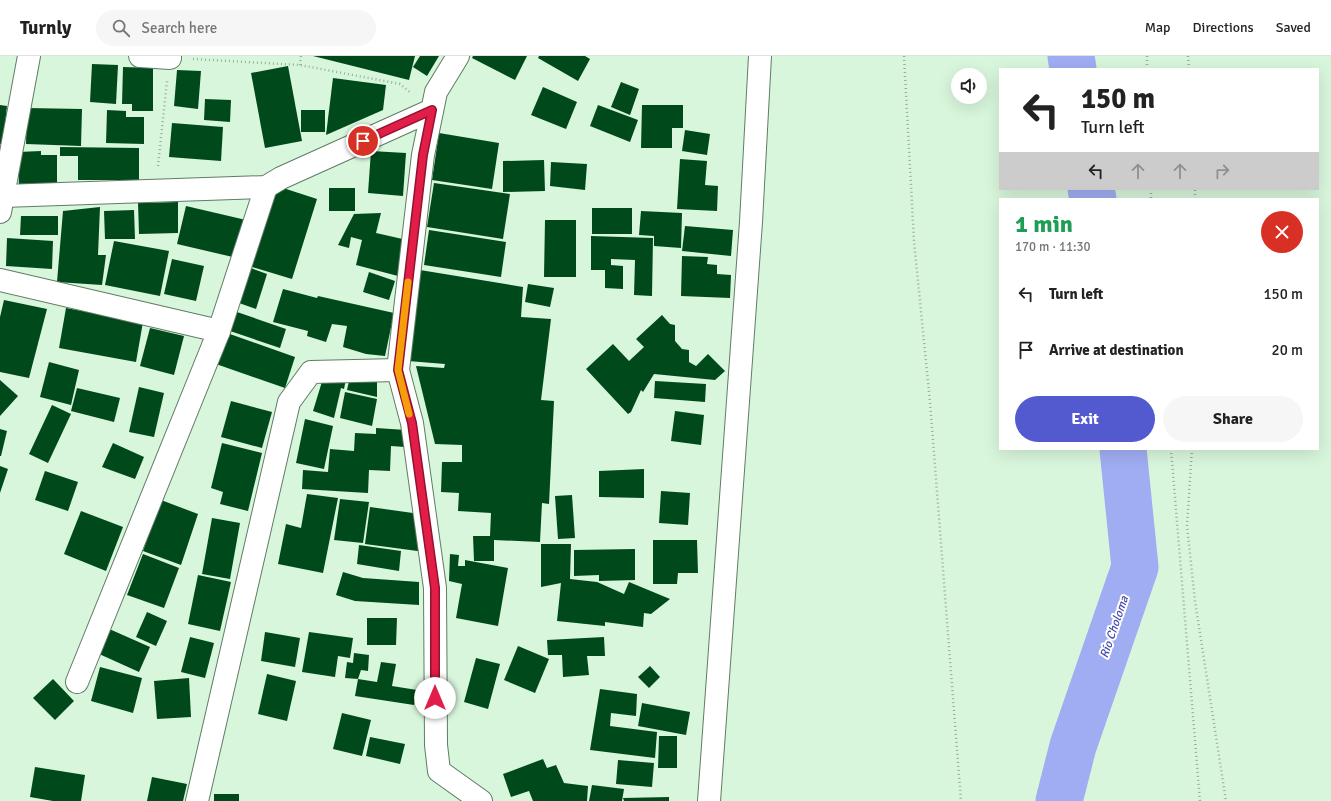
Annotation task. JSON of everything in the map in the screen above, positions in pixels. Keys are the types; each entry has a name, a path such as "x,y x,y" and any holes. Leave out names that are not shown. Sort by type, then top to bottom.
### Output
{"street":[{"path":"29,56 2,204 155,191 266,187 281,178 432,110"},
{"path":"140,56 170,57"},
{"path":"458,56 436,92 423,155 398,370 412,423 435,588 436,745 439,771 482,801"},
{"path":"710,801 751,230 760,56"},
{"path":"77,682 219,331 266,187"},
{"path":"0,280 219,331"},
{"path":"197,801 289,402 310,372 398,370"}],"path":[{"path":"300,65 301,56"},
{"path":"904,56 914,240 930,402 961,801"},
{"path":"1147,56 1148,68"},
{"path":"1188,56 1189,68"},
{"path":"155,191 170,57 300,65 400,84 432,110"},
{"path":"1171,450 1200,801"},
{"path":"1192,450 1187,526 1195,601 1226,801"}],"building":[{"path":"313,56 415,56 409,80"},
{"path":"420,56 439,56 427,76 413,67"},
{"path":"473,56 527,56 515,80 472,58"},
{"path":"539,56 585,56 590,59 578,81 538,58"},
{"path":"92,64 118,65 116,104 90,102"},
{"path":"288,66 302,141 265,148 251,73"},
{"path":"123,67 153,68 153,111 132,111 132,104 122,104"},
{"path":"177,70 201,71 198,109 174,106"},
{"path":"333,78 386,85 383,110 326,135"},
{"path":"621,82 639,89 630,115 611,107"},
{"path":"543,87 577,102 566,129 531,115"},
{"path":"205,99 231,100 230,122 204,120"},
{"path":"0,105 7,106 3,144 0,144"},
{"path":"598,105 638,120 630,142 590,126"},
{"path":"642,105 683,105 683,128 672,128 672,148 641,148"},
{"path":"27,108 82,109 81,146 26,144"},
{"path":"107,110 126,111 126,117 144,117 144,144 106,143"},
{"path":"301,110 325,110 325,132 301,132"},
{"path":"172,123 223,127 221,161 169,157"},
{"path":"685,130 710,134 707,155 682,151"},
{"path":"439,133 499,143 492,189 432,180"},
{"path":"60,147 139,148 139,180 78,180 78,156 60,156"},
{"path":"41,151 41,155 57,155 57,187 19,188 18,152"},
{"path":"371,151 406,153 403,196 368,193"},
{"path":"680,159 707,161 705,185 718,186 717,211 677,209"},
{"path":"544,160 545,191 503,192 503,161"},
{"path":"551,162 587,164 585,190 550,186"},
{"path":"434,183 510,194 503,239 427,227"},
{"path":"277,186 317,199 292,279 252,267"},
{"path":"329,188 355,188 355,211 329,211"},
{"path":"178,202 178,233 139,234 138,203"},
{"path":"186,206 246,220 237,258 177,244"},
{"path":"100,207 98,255 106,255 102,285 57,282 63,211"},
{"path":"592,208 632,208 632,234 592,234"},
{"path":"134,210 135,239 105,239 104,211"},
{"path":"641,211 682,213 681,248 654,246 654,236 639,235"},
{"path":"381,213 376,233 407,240 398,276 356,265 362,240 351,237 349,248 338,245 354,214"},
{"path":"21,216 58,216 58,235 20,235"},
{"path":"545,220 576,220 576,277 544,277"},
{"path":"685,226 733,230 731,256 682,251"},
{"path":"429,230 506,242 501,277 424,265"},
{"path":"591,236 653,238 652,296 634,295 635,260 611,259 611,265 623,266 623,289 605,288 605,270 591,270"},
{"path":"7,238 53,241 52,269 6,266"},
{"path":"114,241 169,251 160,296 105,285"},
{"path":"682,256 708,257 707,264 717,265 717,274 731,275 730,298 681,296"},
{"path":"172,259 204,266 196,301 164,294"},
{"path":"251,268 267,274 256,309 239,303"},
{"path":"420,270 523,287 521,317 551,319 541,400 554,401 549,504 542,503 540,542 494,540 494,561 474,561 473,536 490,536 491,513 458,511 459,493 441,492 442,462 462,462 462,445 435,444 416,366 444,368 445,364 408,361"},
{"path":"369,272 395,281 389,300 363,292"},
{"path":"528,284 554,288 550,307 525,302"},
{"path":"283,289 317,298 318,296 394,313 385,356 366,354 343,347 347,326 332,324 326,342 307,336 308,331 273,322"},
{"path":"4,300 47,309 29,378 0,372 0,317"},
{"path":"66,308 143,322 136,362 59,348"},
{"path":"237,312 286,329 280,348 230,331"},
{"path":"662,315 670,324 675,325 675,341 682,349 689,350 689,362 696,366 708,354 725,371 715,380 654,374 643,392 641,390 631,412 628,414 586,369 613,344 629,361 644,347 636,339"},
{"path":"150,328 184,336 174,375 140,366"},
{"path":"227,333 295,357 285,388 216,364"},
{"path":"49,362 79,370 71,405 40,397"},
{"path":"324,375 346,379 344,389 341,388 334,418 313,411"},
{"path":"350,377 377,380 377,397 347,390"},
{"path":"0,380 18,396 0,416"},
{"path":"655,381 706,384 705,402 654,398"},
{"path":"139,387 164,393 154,437 129,432"},
{"path":"77,388 120,398 114,422 71,411"},
{"path":"345,392 377,399 372,426 340,418"},
{"path":"231,401 272,412 262,448 221,437"},
{"path":"52,405 71,414 48,463 29,454"},
{"path":"675,411 704,415 701,445 671,441"},
{"path":"305,419 333,426 324,469 296,463"},
{"path":"376,428 406,430 405,447 391,446 390,471 369,470 368,493 302,489 303,470 328,472 330,449 354,451 355,433 376,434"},
{"path":"0,429 7,431 1,456 0,456"},
{"path":"113,443 144,457 135,479 102,467"},
{"path":"222,443 262,453 248,511 220,504 223,492 211,488"},
{"path":"0,466 8,469 0,493"},
{"path":"644,469 644,498 599,497 599,471"},
{"path":"45,471 78,482 68,511 35,500"},
{"path":"661,491 690,493 688,525 659,523"},
{"path":"307,494 338,498 323,573 278,564 286,524 301,528"},
{"path":"572,495 575,538 558,539 555,496"},
{"path":"340,499 369,502 363,543 334,540"},
{"path":"161,500 198,514 181,565 143,551"},
{"path":"370,507 420,514 425,552 365,544"},
{"path":"81,511 123,527 106,571 64,554"},
{"path":"212,518 240,523 230,579 202,574"},
{"path":"653,540 697,540 698,573 678,573 677,584 653,584"},
{"path":"541,544 571,544 570,579 597,582 624,594 629,582 670,599 651,614 644,613 643,627 605,622 605,626 557,621 561,583 541,587"},
{"path":"359,545 401,551 399,571 357,564"},
{"path":"635,549 635,580 599,581 599,575 574,576 574,550"},
{"path":"143,554 179,568 164,608 127,595"},
{"path":"450,554 459,555 458,566 465,566 465,560 508,568 498,626 456,618 462,584 449,581"},
{"path":"343,572 363,578 419,582 419,605 355,601 336,595"},
{"path":"198,575 231,582 220,631 188,624"},
{"path":"147,612 167,621 156,646 136,637"},
{"path":"367,618 397,618 396,645 367,645"},
{"path":"107,628 150,647 139,672 97,653"},
{"path":"265,632 300,638 295,667 261,661"},
{"path":"309,632 353,638 350,658 338,656 335,677 302,672"},
{"path":"190,637 214,643 205,678 181,672"},
{"path":"604,637 605,656 587,656 589,675 563,677 562,655 548,655 547,640"},
{"path":"518,646 549,659 535,693 504,680"},
{"path":"354,653 369,655 368,671 361,670 358,679 345,678 347,662 353,663"},
{"path":"476,658 500,664 488,709 464,702"},
{"path":"381,662 396,664 392,686 417,690 414,705 355,696 358,679 377,682"},
{"path":"650,666 660,677 649,688 638,677"},
{"path":"100,667 142,678 133,713 91,701"},
{"path":"267,674 296,681 287,721 258,714"},
{"path":"189,678 191,717 157,719 154,681"},
{"path":"53,679 74,701 55,720 33,698"},
{"path":"600,689 637,694 636,716 611,713 610,726 657,732 655,758 590,750"},
{"path":"642,703 690,712 686,735 638,726"},
{"path":"342,713 371,720 362,756 333,749"},
{"path":"659,736 677,736 677,768 658,768"},
{"path":"370,737 405,744 400,764 366,756"},
{"path":"543,759 547,768 556,765 564,783 588,786 587,801 533,801 529,791 511,797 503,774"},
{"path":"618,760 654,763 652,787 616,784"},
{"path":"35,767 85,775 81,801 53,801 30,797"},
{"path":"152,777 187,784 183,801 147,801"},
{"path":"592,785 624,789 622,801 589,801"},
{"path":"214,794 239,794 239,801 214,801"},
{"path":"669,797 669,801 624,801 623,798"}],"waterway":[{"name":"Río Choloma","path":"1071,56 1073,68"},
{"name":"Río Choloma","path":"1091,190 1093,198"},
{"name":"Río Choloma","path":"1059,801 1073,746 1135,567 1123,450"}],"slow traffic":[{"path":"408,282 398,370 409,414"}],"route":[{"path":"363,141 432,110 423,155 398,370 412,423 435,588 435,698"}]}
